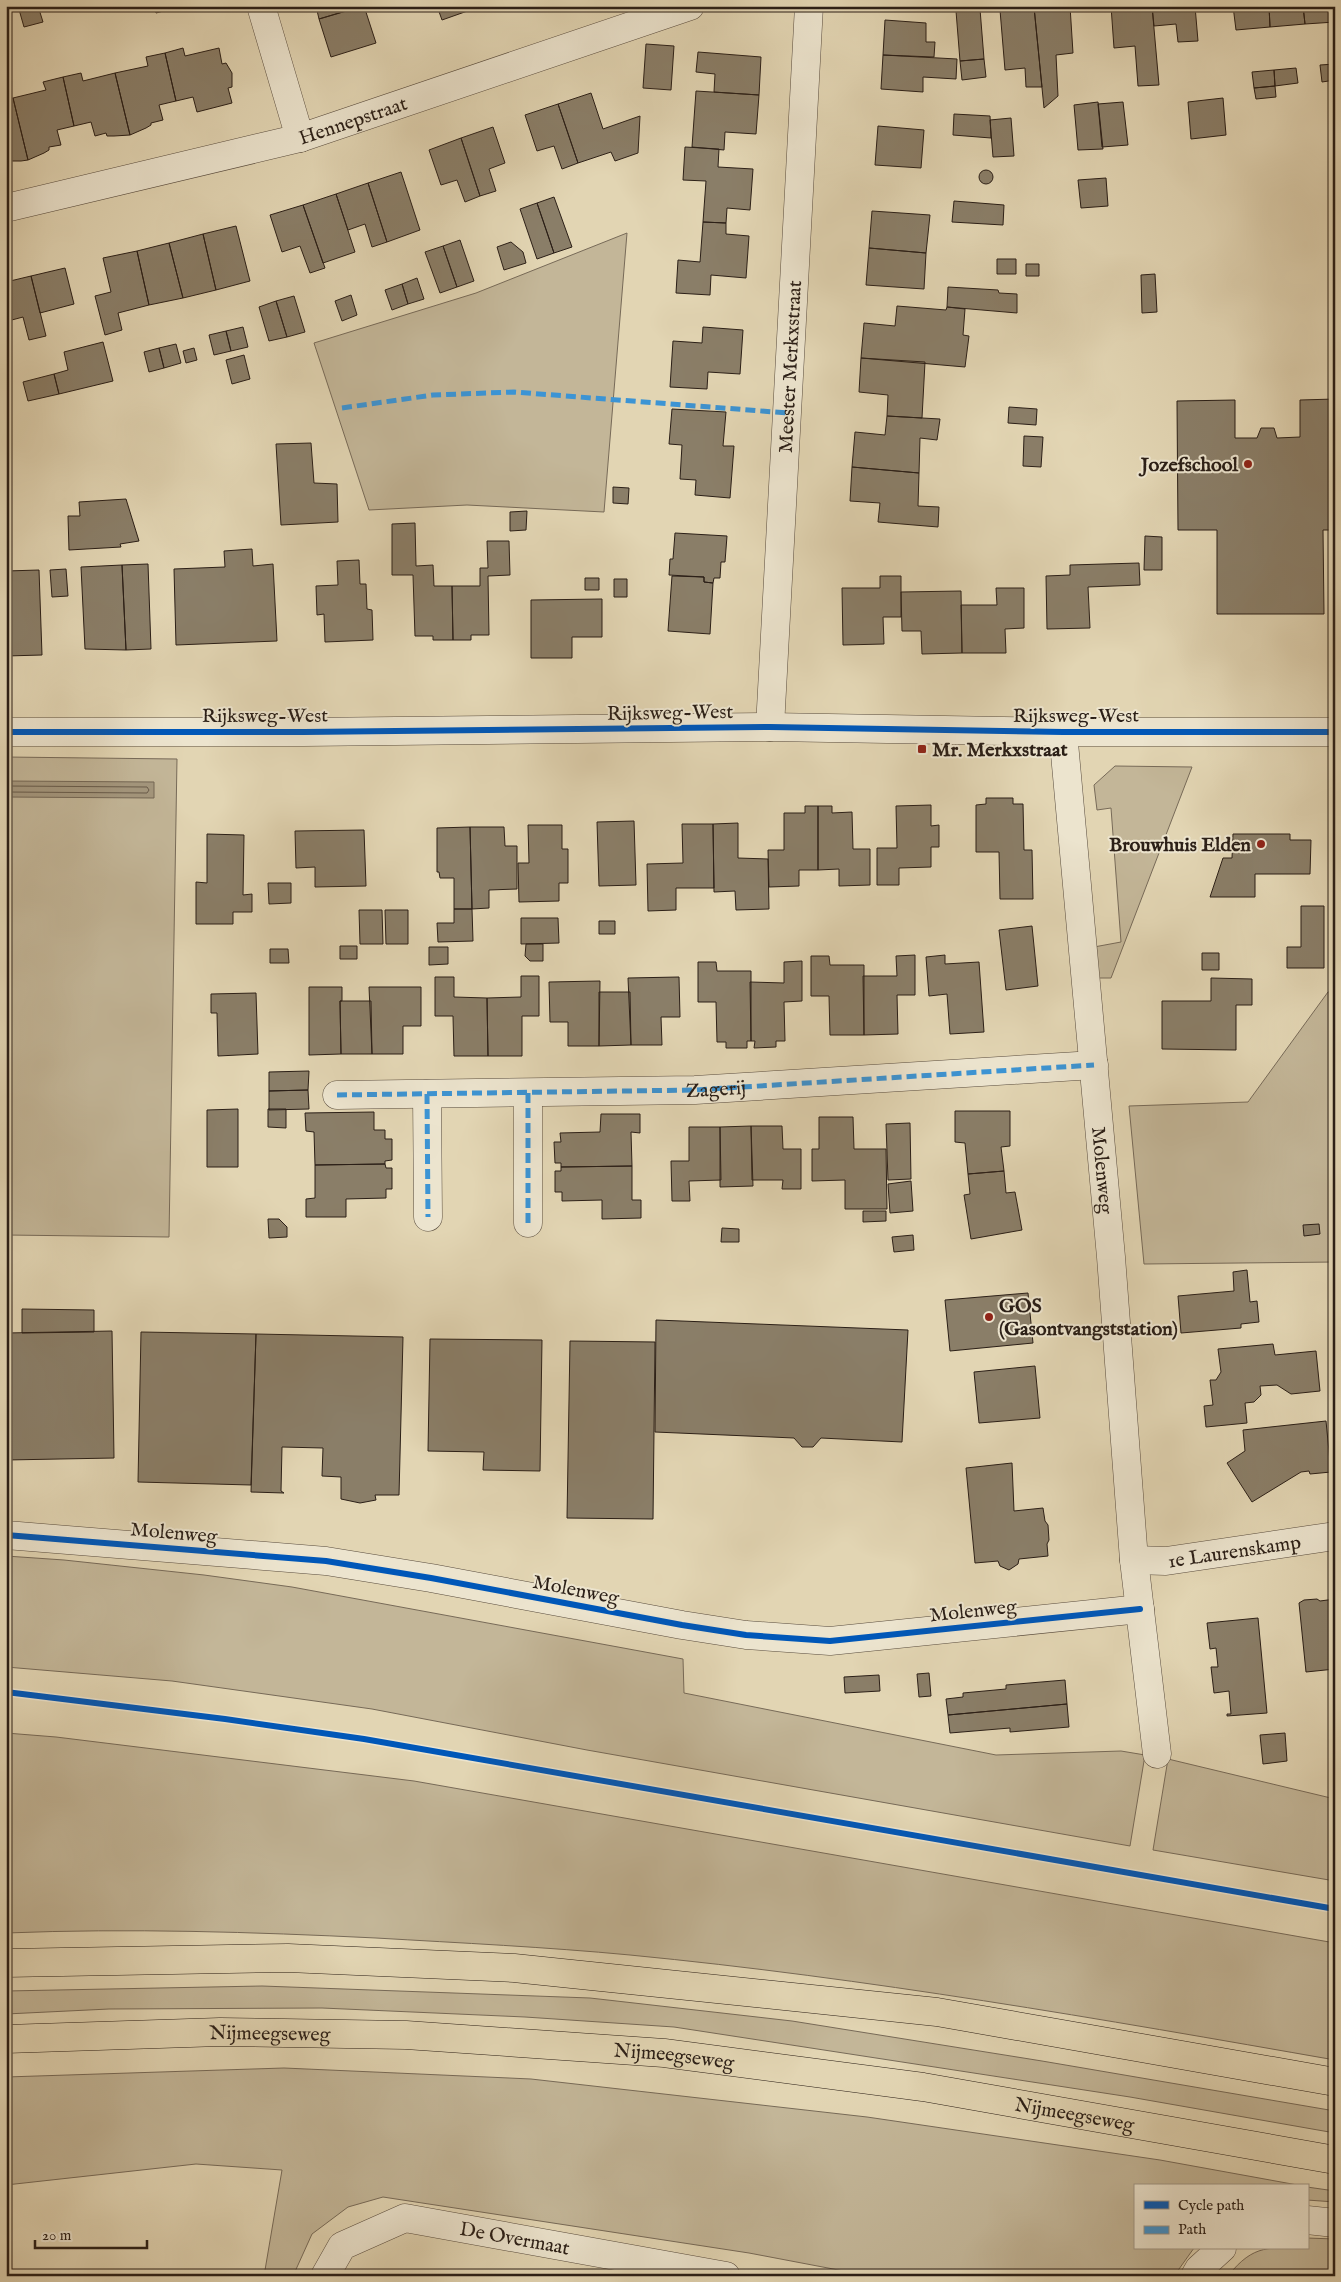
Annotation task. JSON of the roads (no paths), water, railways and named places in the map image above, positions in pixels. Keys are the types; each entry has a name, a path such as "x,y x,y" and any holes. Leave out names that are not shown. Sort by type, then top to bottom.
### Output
{"highway":[{"path":"6,1963 288,1958 514,1968 937,2012 1335,2082"},
{"name":"Nijmeegseweg","path":"6,2039 220,2032 406,2035 664,2054 923,2087 1335,2160"}],"street":[{"path":"261,6 300,138"},
{"name":"Hennepstraat","path":"6,208 300,138 690,6"},
{"name":"Meester Merkxstraat","path":"770,727 809,6"},
{"name":"Rijksweg-West","path":"6,732 304,732 770,727 1063,732 1335,732"},
{"name":"Molenweg","path":"1063,732 1111,1257 1134,1560 1157,1754"},
{"name":"Zagerij","path":"337,1096 695,1090 1094,1065"},
{"path":"528,1093 528,1222"},
{"path":"427,1094 428,1218"},
{"name":"Molenweg","path":"6,1535 326,1561 746,1635 830,1641 1140,1609"},
{"name":"1e Laurenskamp","path":"1134,1560 1166,1560 1335,1536"},
{"name":"De Overmaat","path":"325,2276 342,2246 405,2218 726,2276"},
{"path":"1308,2220 1335,2223"},
{"path":"1195,2276 1198,2269 1220,2250"}],"water":[{"path":"6,781 154,782 154,798 6,797"}],"place":[{"name":"Jozefschool","path":"1248,464"},
{"name":"Mr. Merkxstraat","path":"922,749"},
{"name":"Brouwhuis Elden","path":"1261,844"},
{"name":"GOS (Gasontvangststation)","path":"989,1317"}]}
